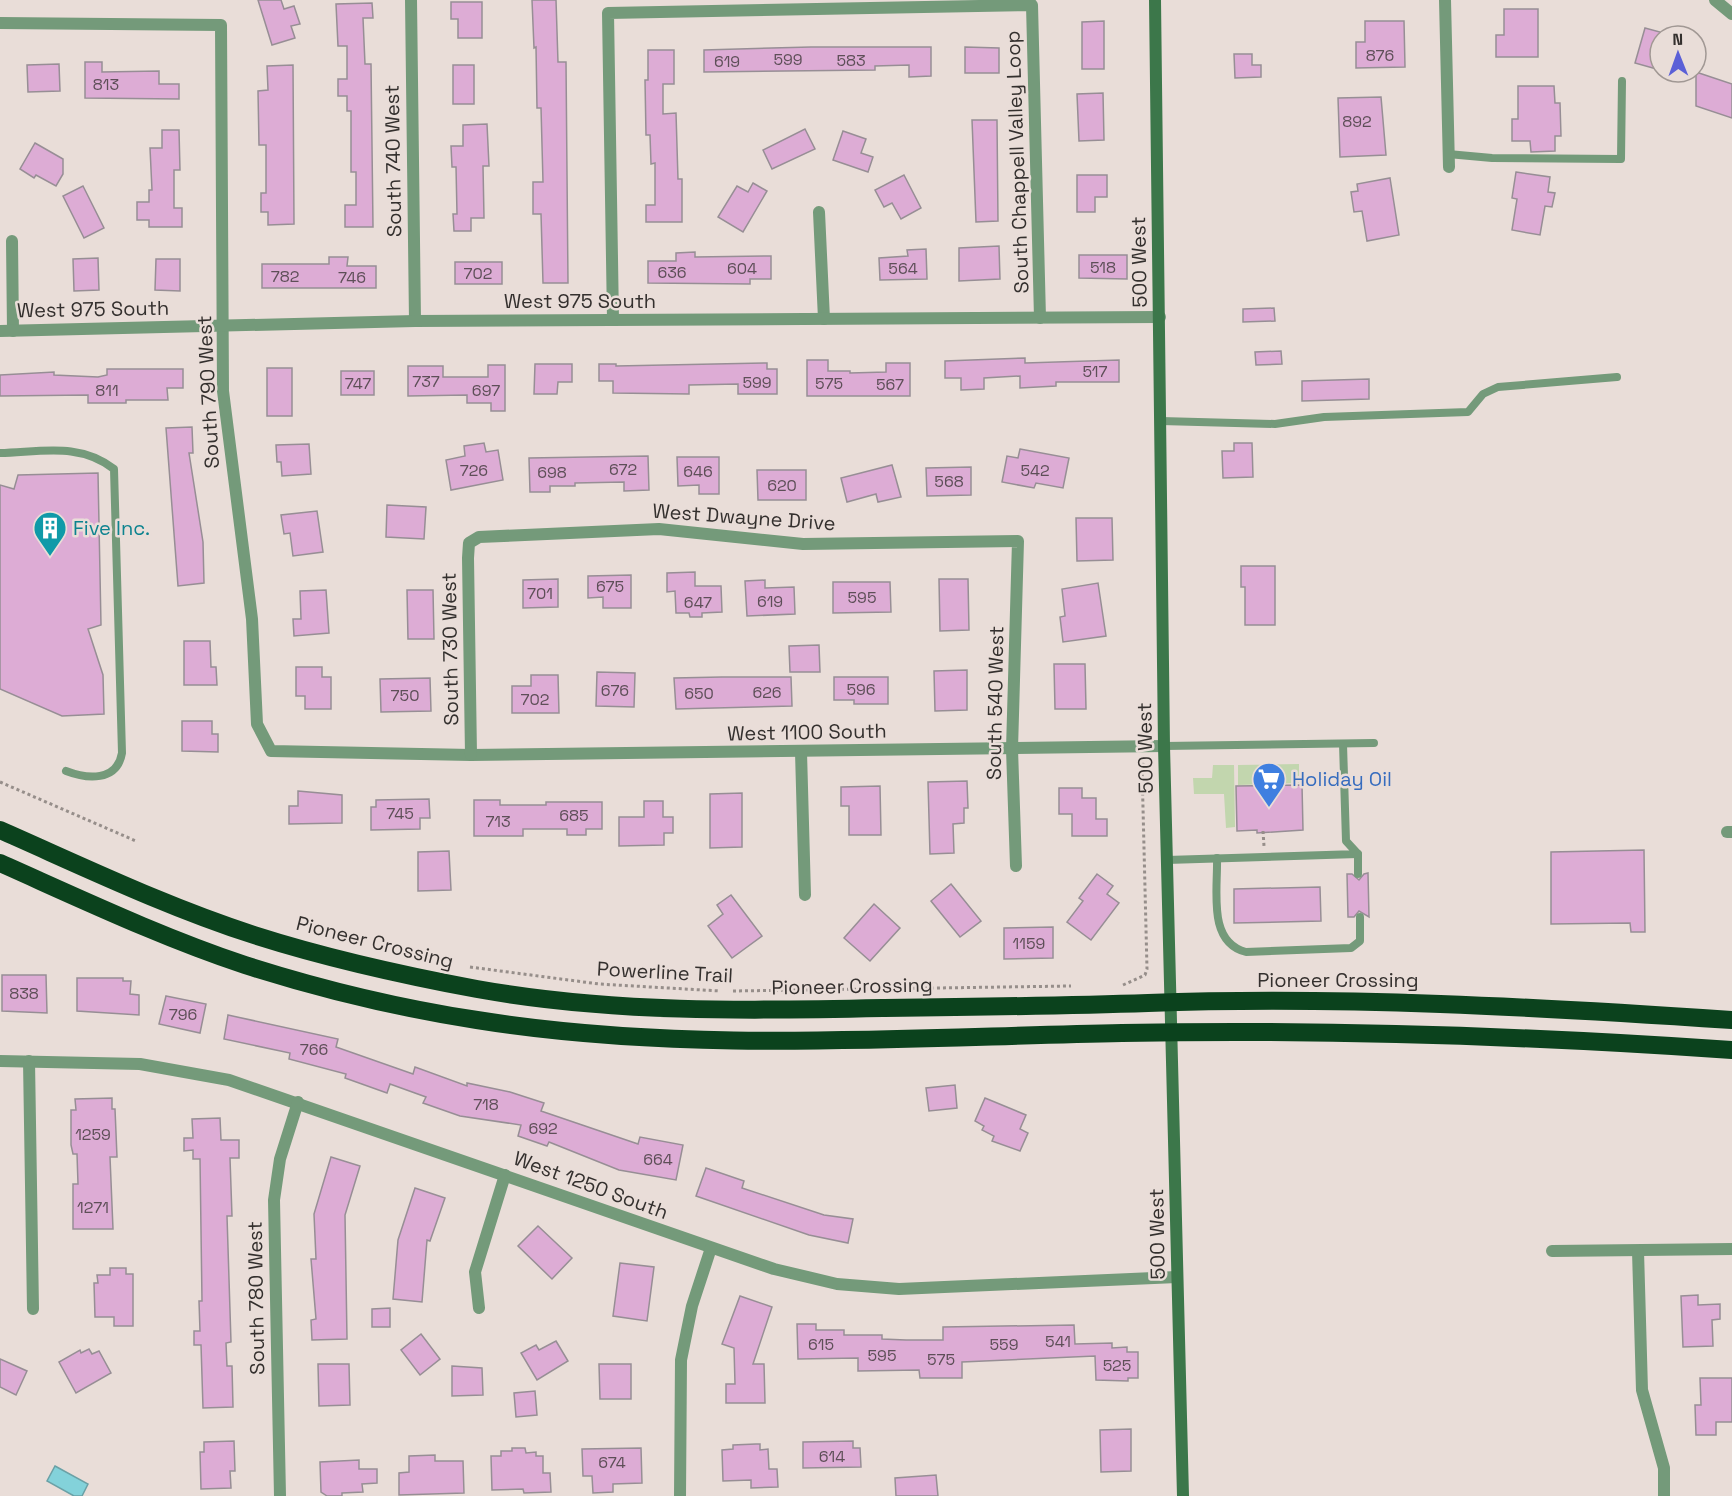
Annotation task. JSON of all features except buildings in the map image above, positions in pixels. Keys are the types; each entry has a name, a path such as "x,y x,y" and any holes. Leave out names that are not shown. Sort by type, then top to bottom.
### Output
{"highway":[{"name":"Pioneer Crossing","path":"0,830 152,897 253,934 371,968 480,989 579,1002 741,1011 1171,1003 1402,1002 1512,1006 1732,1020"},
{"path":"0,863 138,924 245,964 367,999 478,1020 577,1032 736,1040 1173,1032 1407,1033 1732,1050"}],"street":[{"name":"South 740 West","path":"411,0 415,321"},
{"name":"500 West","path":"1155,0 1164,746 1183,1496"},
{"path":"1445,0 1449,167"},
{"path":"1715,0 1732,14"},
{"name":"South Chappell Valley Loop","path":"613,320 608,12 1032,5 1041,318"},
{"name":"South 790 West","path":"0,23 221,25 223,391 252,619 257,724 271,752"},
{"path":"819,212 824,319"},
{"path":"12,241 13,330"},
{"name":"West 975 South","path":"0,331 415,321 1160,317"},
{"name":"West Dwayne Drive","path":"469,543 491,534 658,529 803,544 1018,541"},
{"name":"South 540 West","path":"1016,866 1012,750 1018,541"},
{"name":"South 730 West","path":"469,543 471,754"},
{"name":"West 1100 South","path":"271,752 471,754 801,752 1164,746"},
{"path":"801,752 805,895"},
{"name":"West 1250 South","path":"0,1061 140,1064 229,1080 298,1102 711,1248 774,1269 837,1284 899,1289 1177,1278"},
{"path":"29,1061 33,1309"},
{"name":"South 780 West","path":"280,1496 274,1200 280,1159 298,1102"},
{"path":"479,1308 475,1272 505,1175"},
{"path":"680,1496 681,1360 687,1324 711,1248"},
{"path":"1552,1251 1732,1249"},
{"path":"1638,1251 1642,1390 1664,1468 1664,1496"}],"lane":[{"path":"1448,154 1492,158 1621,159 1622,81"},
{"path":"1161,421 1275,424 1324,417 1411,416 1468,412 1483,394 1498,387 1617,377"},
{"path":"0,453 83,451 101,459 114,469 122,753 120,763 110,772 95,778 66,771"},
{"name":"West 1100 South","path":"1164,746 1374,743"},
{"path":"1343,744 1346,841 1358,854 1358,874"},
{"path":"1167,860 1358,854"},
{"path":"1217,858 1220,932 1235,949 1246,952 1351,948 1360,941 1360,917"}],"path":[{"path":"1111,986 1133,983 1145,975 1148,957 1142,767"},
{"path":"0,782 136,841"},
{"name":"Powerline Trail","path":"470,967 588,983 684,990 1079,986"}],"green space":[{"path":"1299,764 1299,783 1238,785 1238,765"},
{"path":"1213,765 1234,765 1235,827 1226,828 1224,794 1194,794 1193,778 1212,778"}],"water":[{"path":"55,1466 88,1484 82,1496 74,1496 47,1481"}],"place":[{"name":"Five Inc.","path":"50,557"},
{"name":"Holiday Oil","path":"1269,808"}]}
